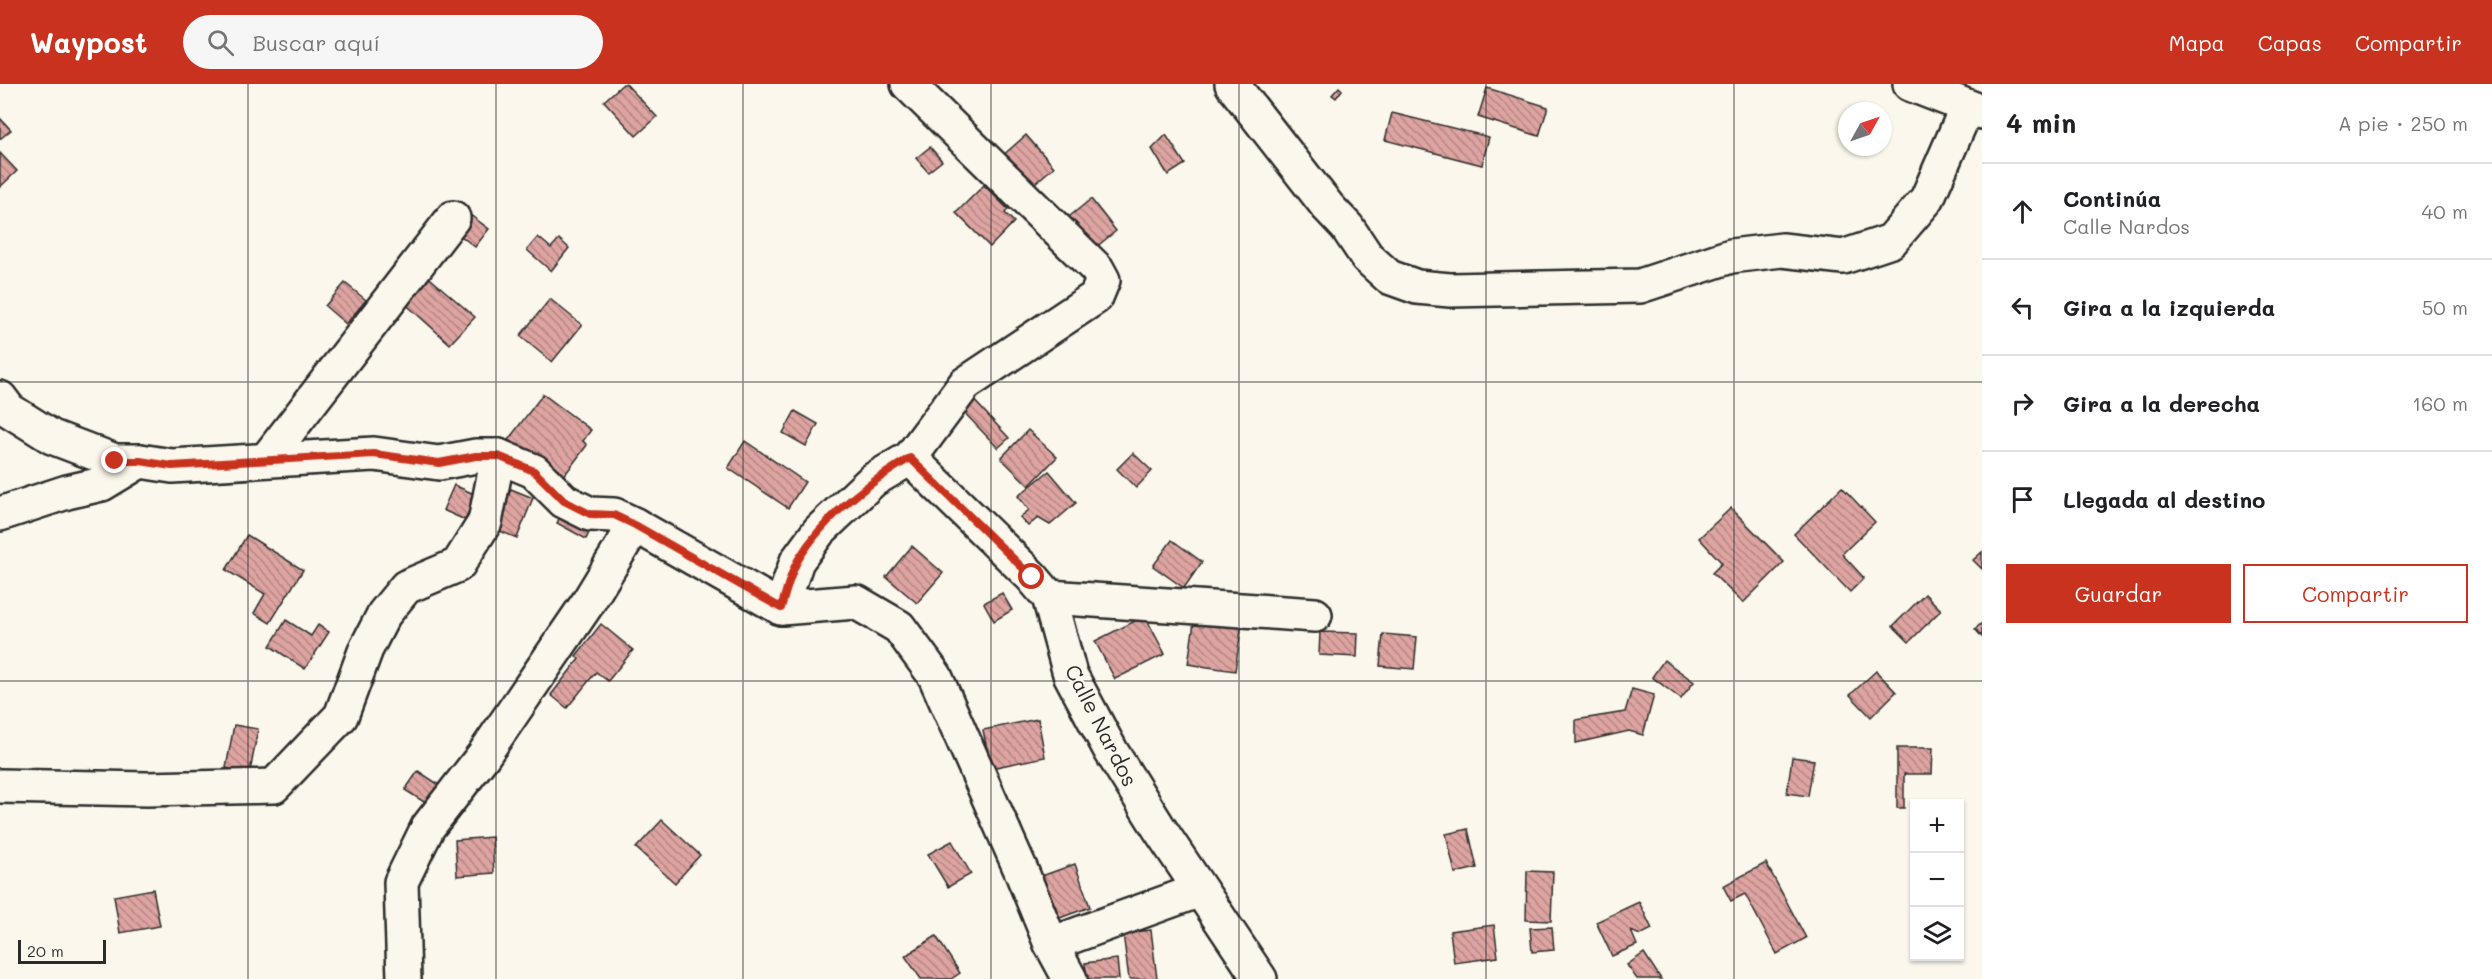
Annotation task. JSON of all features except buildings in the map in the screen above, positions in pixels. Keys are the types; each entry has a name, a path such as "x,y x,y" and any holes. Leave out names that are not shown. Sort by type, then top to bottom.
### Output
{"street":[{"path":"781,608 797,561 819,531 873,480 910,458 965,384 1096,297 1103,280 1097,269 908,84"},
{"path":"1232,84 1328,207 1347,227 1367,257 1389,277 1417,287 1450,290 1641,286 1731,256 1782,250 1843,257 1891,241 1927,199 1974,110 1910,84"},
{"path":"266,460 453,219"},
{"path":"0,398 9,410 52,437 115,461 140,461 172,466 374,454 439,463 476,456 498,456 534,471 564,501 590,514 614,515 635,525 781,608 855,602 899,627 935,676 1051,944 1070,979"},
{"path":"0,786 147,789 274,786 341,716 366,649 384,614 406,588 458,565 484,522 498,456"},
{"name":"Calle Nardos","path":"910,458 1032,577 1049,597 1070,674 1111,751 1260,979"},
{"path":"0,514 68,492 102,484 140,461"},
{"path":"404,979 401,882 423,836 483,756 587,604 635,525"},
{"path":"1049,597 1315,615"},
{"path":"1051,944 1200,890"}],"route":[{"path":"115,461 140,461 172,466 374,454 439,463 476,456 498,456 534,471 564,501 590,514 614,515 635,525 781,608 797,561 819,531 873,480 910,458 1032,577"}]}
